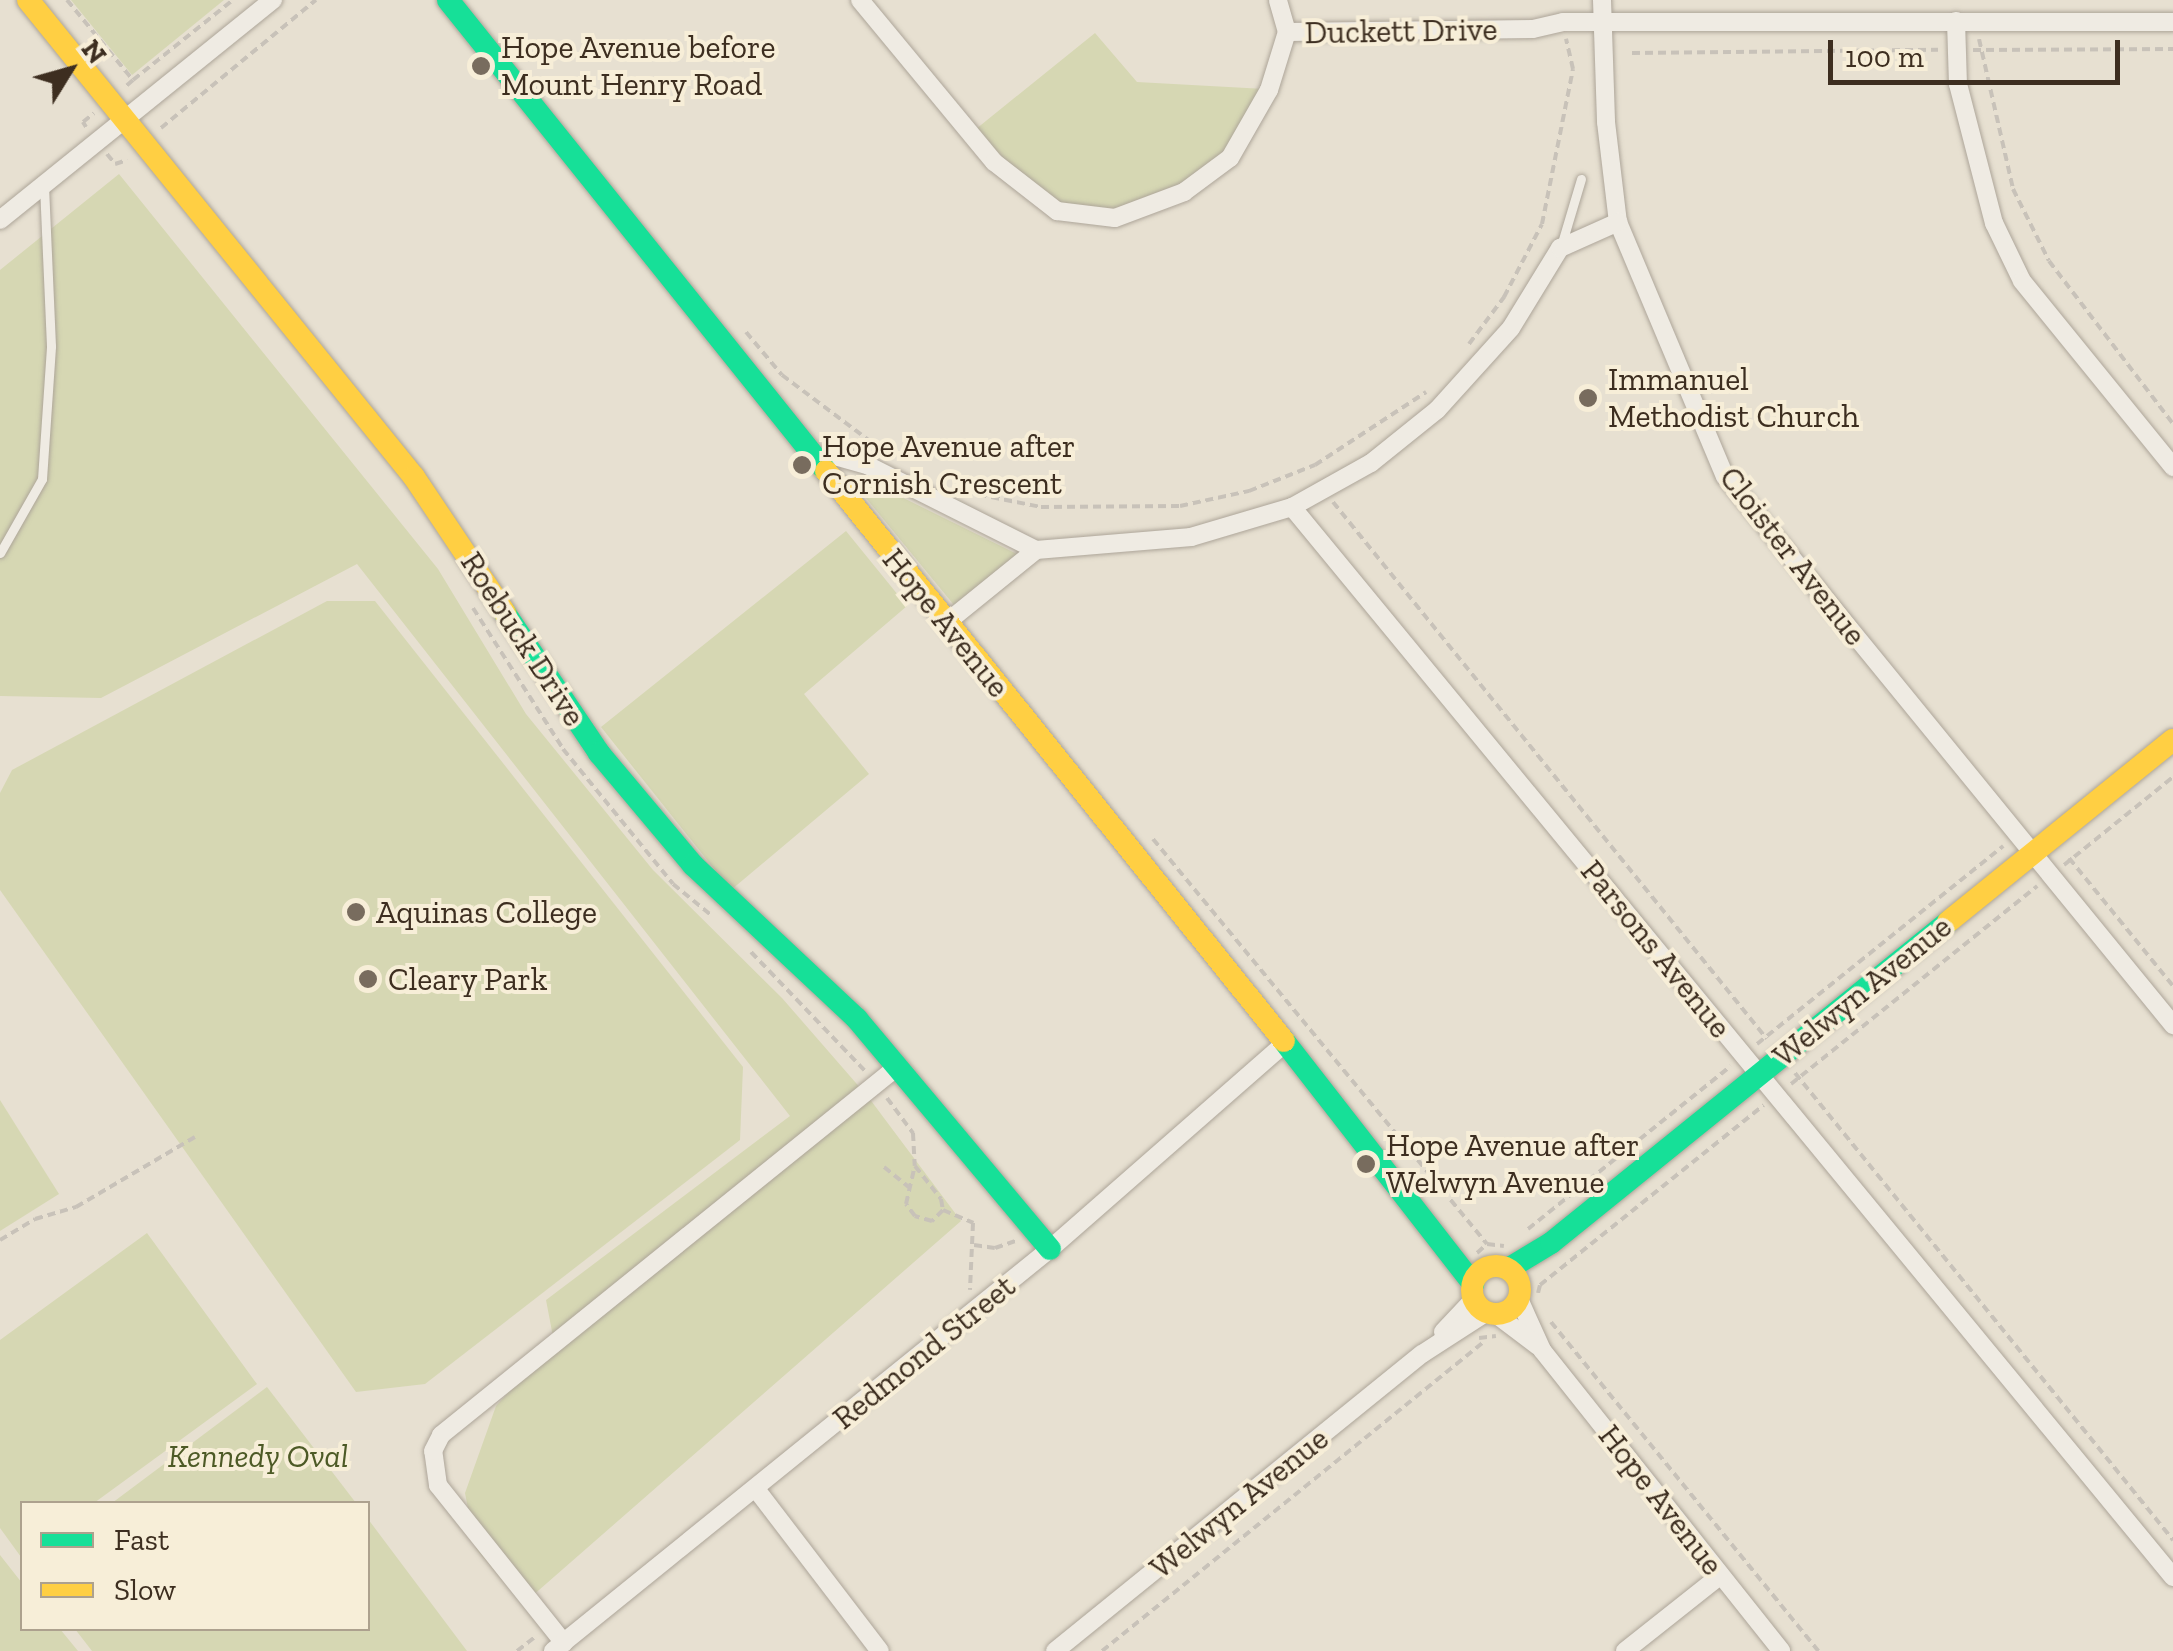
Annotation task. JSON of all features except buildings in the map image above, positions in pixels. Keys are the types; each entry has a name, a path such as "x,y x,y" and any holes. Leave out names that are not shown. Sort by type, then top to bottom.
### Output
{"street":[{"name":"Roebuck Drive","path":"28,0 414,477 610,767 693,865 813,972 1050,1249"},
{"path":"0,220 123,117 273,0"},
{"name":"Hope Avenue","path":"448,0 1448,1244 1502,1290 1542,1350 1781,1651"},
{"path":"860,0 994,162 1057,211 1115,218 1184,192 1230,158 1269,90 1287,32 1278,0"},
{"name":"Cloister Avenue","path":"1602,0 1606,122 1618,222 1725,476 2173,1026"},
{"path":"1956,21 1958,84 1994,223 2022,280 2173,467"},
{"name":"Duckett Drive","path":"1287,32 1534,28 1563,22 2173,22"},
{"path":"814,459 835,456 868,466 1036,550 1191,537 1292,507 1371,464 1437,410 1511,328 1560,248 1618,222"},
{"name":"Parsons Avenue","path":"1292,507 2173,1577"},
{"path":"946,623 1036,550"},
{"name":"Welwyn Avenue","path":"1055,1651 2173,740"},
{"name":"Redmond Street","path":"559,1647 1050,1249 1285,1043"},
{"path":"559,1647 438,1485 432,1451 441,1435 897,1067"},
{"path":"756,1489 880,1651"},
{"path":"1625,1651 1720,1575"}],"lane":[{"path":"1560,248 1582,179"},
{"path":"0,553 42,479 50,346 44,184"}],"path":[{"path":"132,80 234,0"},
{"path":"123,160 316,0"},
{"path":"1465,350 1504,297 1542,224 1574,69 1563,22"},
{"path":"1976,22 2013,189 2049,261 2173,424"},
{"path":"1632,54 2173,49"},
{"path":"733,318 782,375 888,454"},
{"path":"962,491 1042,508 1180,506 1249,491 1306,469 1370,435 1435,383"},
{"path":"1306,469 2173,1540"},
{"path":"1502,1290 1540,1285 2173,777"},
{"path":"1148,832 1502,1290 1818,1651"},
{"path":"2052,837 2173,986"},
{"path":"0,1240 36,1219 76,1207 196,1136"},
{"path":"884,1167 908,1187"},
{"path":"1102,1651 1483,1342"},
{"path":"532,1625 533,1638"}],"green space":[{"path":"71,0 224,0 132,75"},
{"path":"1095,33 1137,82 1265,89 1226,154 1181,188 1113,212 1059,206 997,157 976,129"},
{"path":"119,174 438,569 526,714 653,870 782,998 869,1098 961,1221 523,1604 476,1549 465,1493 496,1406 554,1342 546,1300 790,1116 357,564 101,698 0,696 0,270"},
{"path":"865,479 1017,554 954,605 856,486"},
{"path":"846,531 907,606 804,694 869,774 731,890 601,727"},
{"name":"Cleary Park","path":"327,601 375,601 743,1067 740,1140 425,1384 356,1392 0,890 0,793 12,770"},
{"path":"0,1100 59,1194 0,1231"},
{"path":"147,1233 257,1384 97,1501 20,1501 20,1556 0,1528 0,1340"},
{"name":"Kennedy Oval","path":"267,1387 354,1501 115,1501"},
{"name":"Kennedy Oval","path":"370,1522 467,1651 92,1651 77,1631 370,1631"},
{"path":"0,1555 20,1580 20,1631 62,1631 78,1651 0,1651"}],"traffic: fast":[{"path":"448,0 826,471"},
{"path":"505,613 599,753 693,865 857,1019 1050,1249"},
{"path":"1508,1269 1551,1243 1948,922"},
{"path":"1284,1041 1473,1284"}],"traffic: slow":[{"path":"28,0 414,477 505,613"},
{"path":"826,471 1284,1041"},
{"path":"1948,922 2173,740"},
{"path":"1496,1266 1513,1273 1520,1290 1513,1307 1496,1314 1479,1307 1472,1290 1479,1273 1496,1266"}],"place":[{"name":"Hope Avenue before Mount Henry Road","path":"481,66"},
{"name":"Immanuel Methodist Church","path":"1588,398"},
{"name":"Hope Avenue after Cornish Crescent","path":"802,465"},
{"name":"Aquinas College","path":"356,912"},
{"name":"Cleary Park","path":"368,979"},
{"name":"Hope Avenue after Welwyn Avenue","path":"1366,1164"}]}
